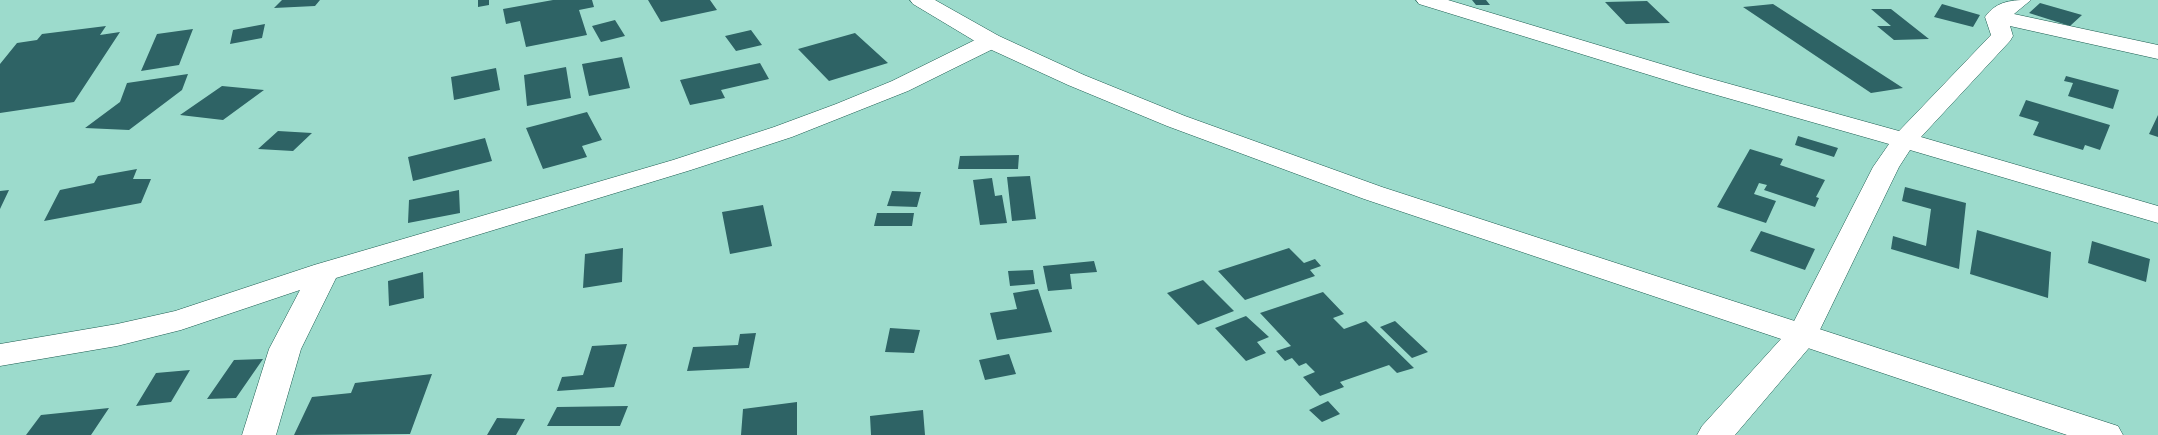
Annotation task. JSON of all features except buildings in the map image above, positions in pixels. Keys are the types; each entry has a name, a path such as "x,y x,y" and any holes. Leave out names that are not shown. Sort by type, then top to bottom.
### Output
{"street":[{"path":"920,0 990,41 1076,80 1167,117 1373,193 2106,435"},
{"path":"1426,0 1684,79 2158,215"},
{"path":"1996,17 2021,0"},
{"path":"1714,435 1802,335 1886,167 1904,141 2002,36 1996,17"},
{"path":"1996,17 2158,52"},
{"path":"0,355 118,335 181,320 324,272 564,202 784,132 845,109 900,86 990,41"},
{"path":"259,435 285,350 324,272"}]}
